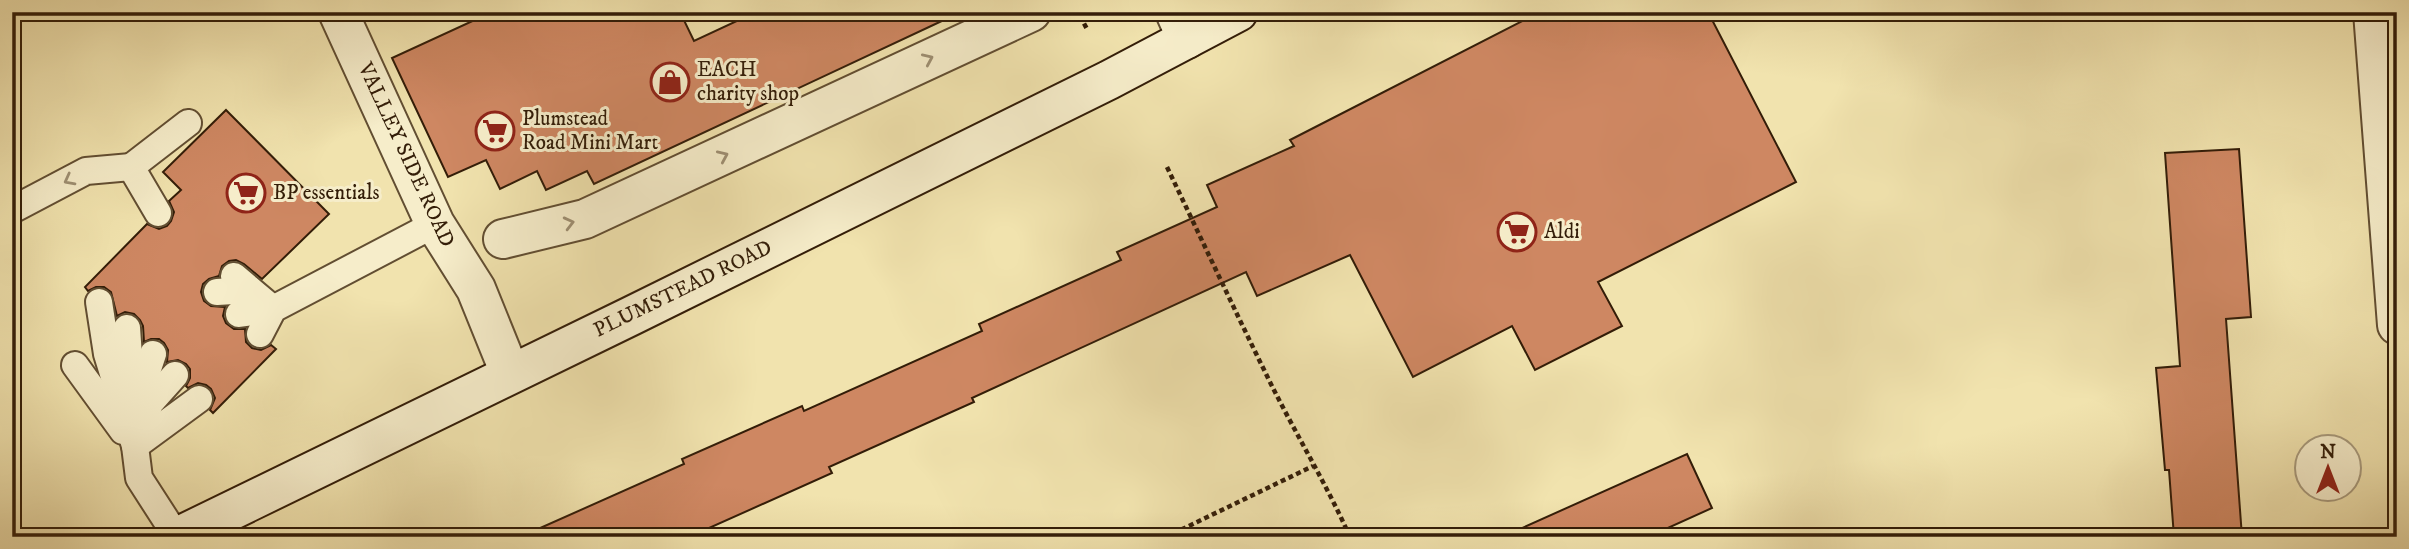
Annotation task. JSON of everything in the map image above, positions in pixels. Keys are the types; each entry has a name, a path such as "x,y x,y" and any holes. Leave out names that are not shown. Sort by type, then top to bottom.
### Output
{"street":[{"name":"VALLEY SIDE ROAD","path":"338,12 435,224 476,289 510,373"},
{"path":"503,239 585,219 1031,12"},
{"name":"PLUMSTEAD ROAD","path":"177,537 643,310 1181,26 1238,12"},
{"path":"2373,12 2397,325"}],"lane":[{"path":"12,210 86,172 131,167 188,123"},
{"path":"131,167 158,213"},
{"path":"260,334 273,309 435,224"},
{"path":"235,293 273,309"},
{"path":"99,302 107,354 135,446"},
{"path":"127,328 139,478 177,537"},
{"path":"135,446 137,400 153,354"},
{"path":"75,365 135,446"},
{"path":"135,446 150,403 175,375"},
{"path":"135,446 200,399"}],"path":[{"path":"1080,16 1087,29"},
{"path":"1167,167 1313,466 1327,485 1350,537"},
{"path":"1166,537 1313,466"}],"building":[{"path":"492,12 680,12 694,41 756,12 961,12 594,184 587,171 546,190 537,171 500,189 486,160 448,177 392,58"},
{"name":"Aldi","path":"1540,12 1708,12 1796,182 1598,282 1622,326 1535,370 1512,326 1413,377 1350,255 1257,296 1246,272 972,398 974,402 829,467 832,473 689,537 520,537 684,464 682,459 802,406 804,411 982,331 979,324 1121,260 1117,252 1217,207 1207,185 1294,146 1290,140"},
{"path":"226,110 329,214 262,279 236,260 222,266 219,276 203,284 201,292 204,301 211,306 225,307 223,316 226,323 234,329 245,329 246,342 252,348 261,350 271,345 276,349 213,413 210,410 215,398 211,389 198,383 188,388 186,386 190,369 186,364 178,360 167,362 168,350 159,339 144,342 140,320 134,314 125,312 117,316 111,292 104,287 88,291 85,287 147,224 159,229 171,221 174,212 169,201 181,190 163,172"},
{"path":"2239,149 2251,317 2226,319 2242,537 2174,537 2169,470 2165,470 2156,368 2180,366 2165,153"},
{"path":"1687,454 1712,508 1648,537 1502,537"}],"place":[{"name":"EACH charity shop","path":"670,82"},
{"name":"Plumstead Road Mini Mart","path":"495,131"},
{"name":"BP essentials","path":"246,193"},
{"name":"Aldi","path":"1517,232"}]}
